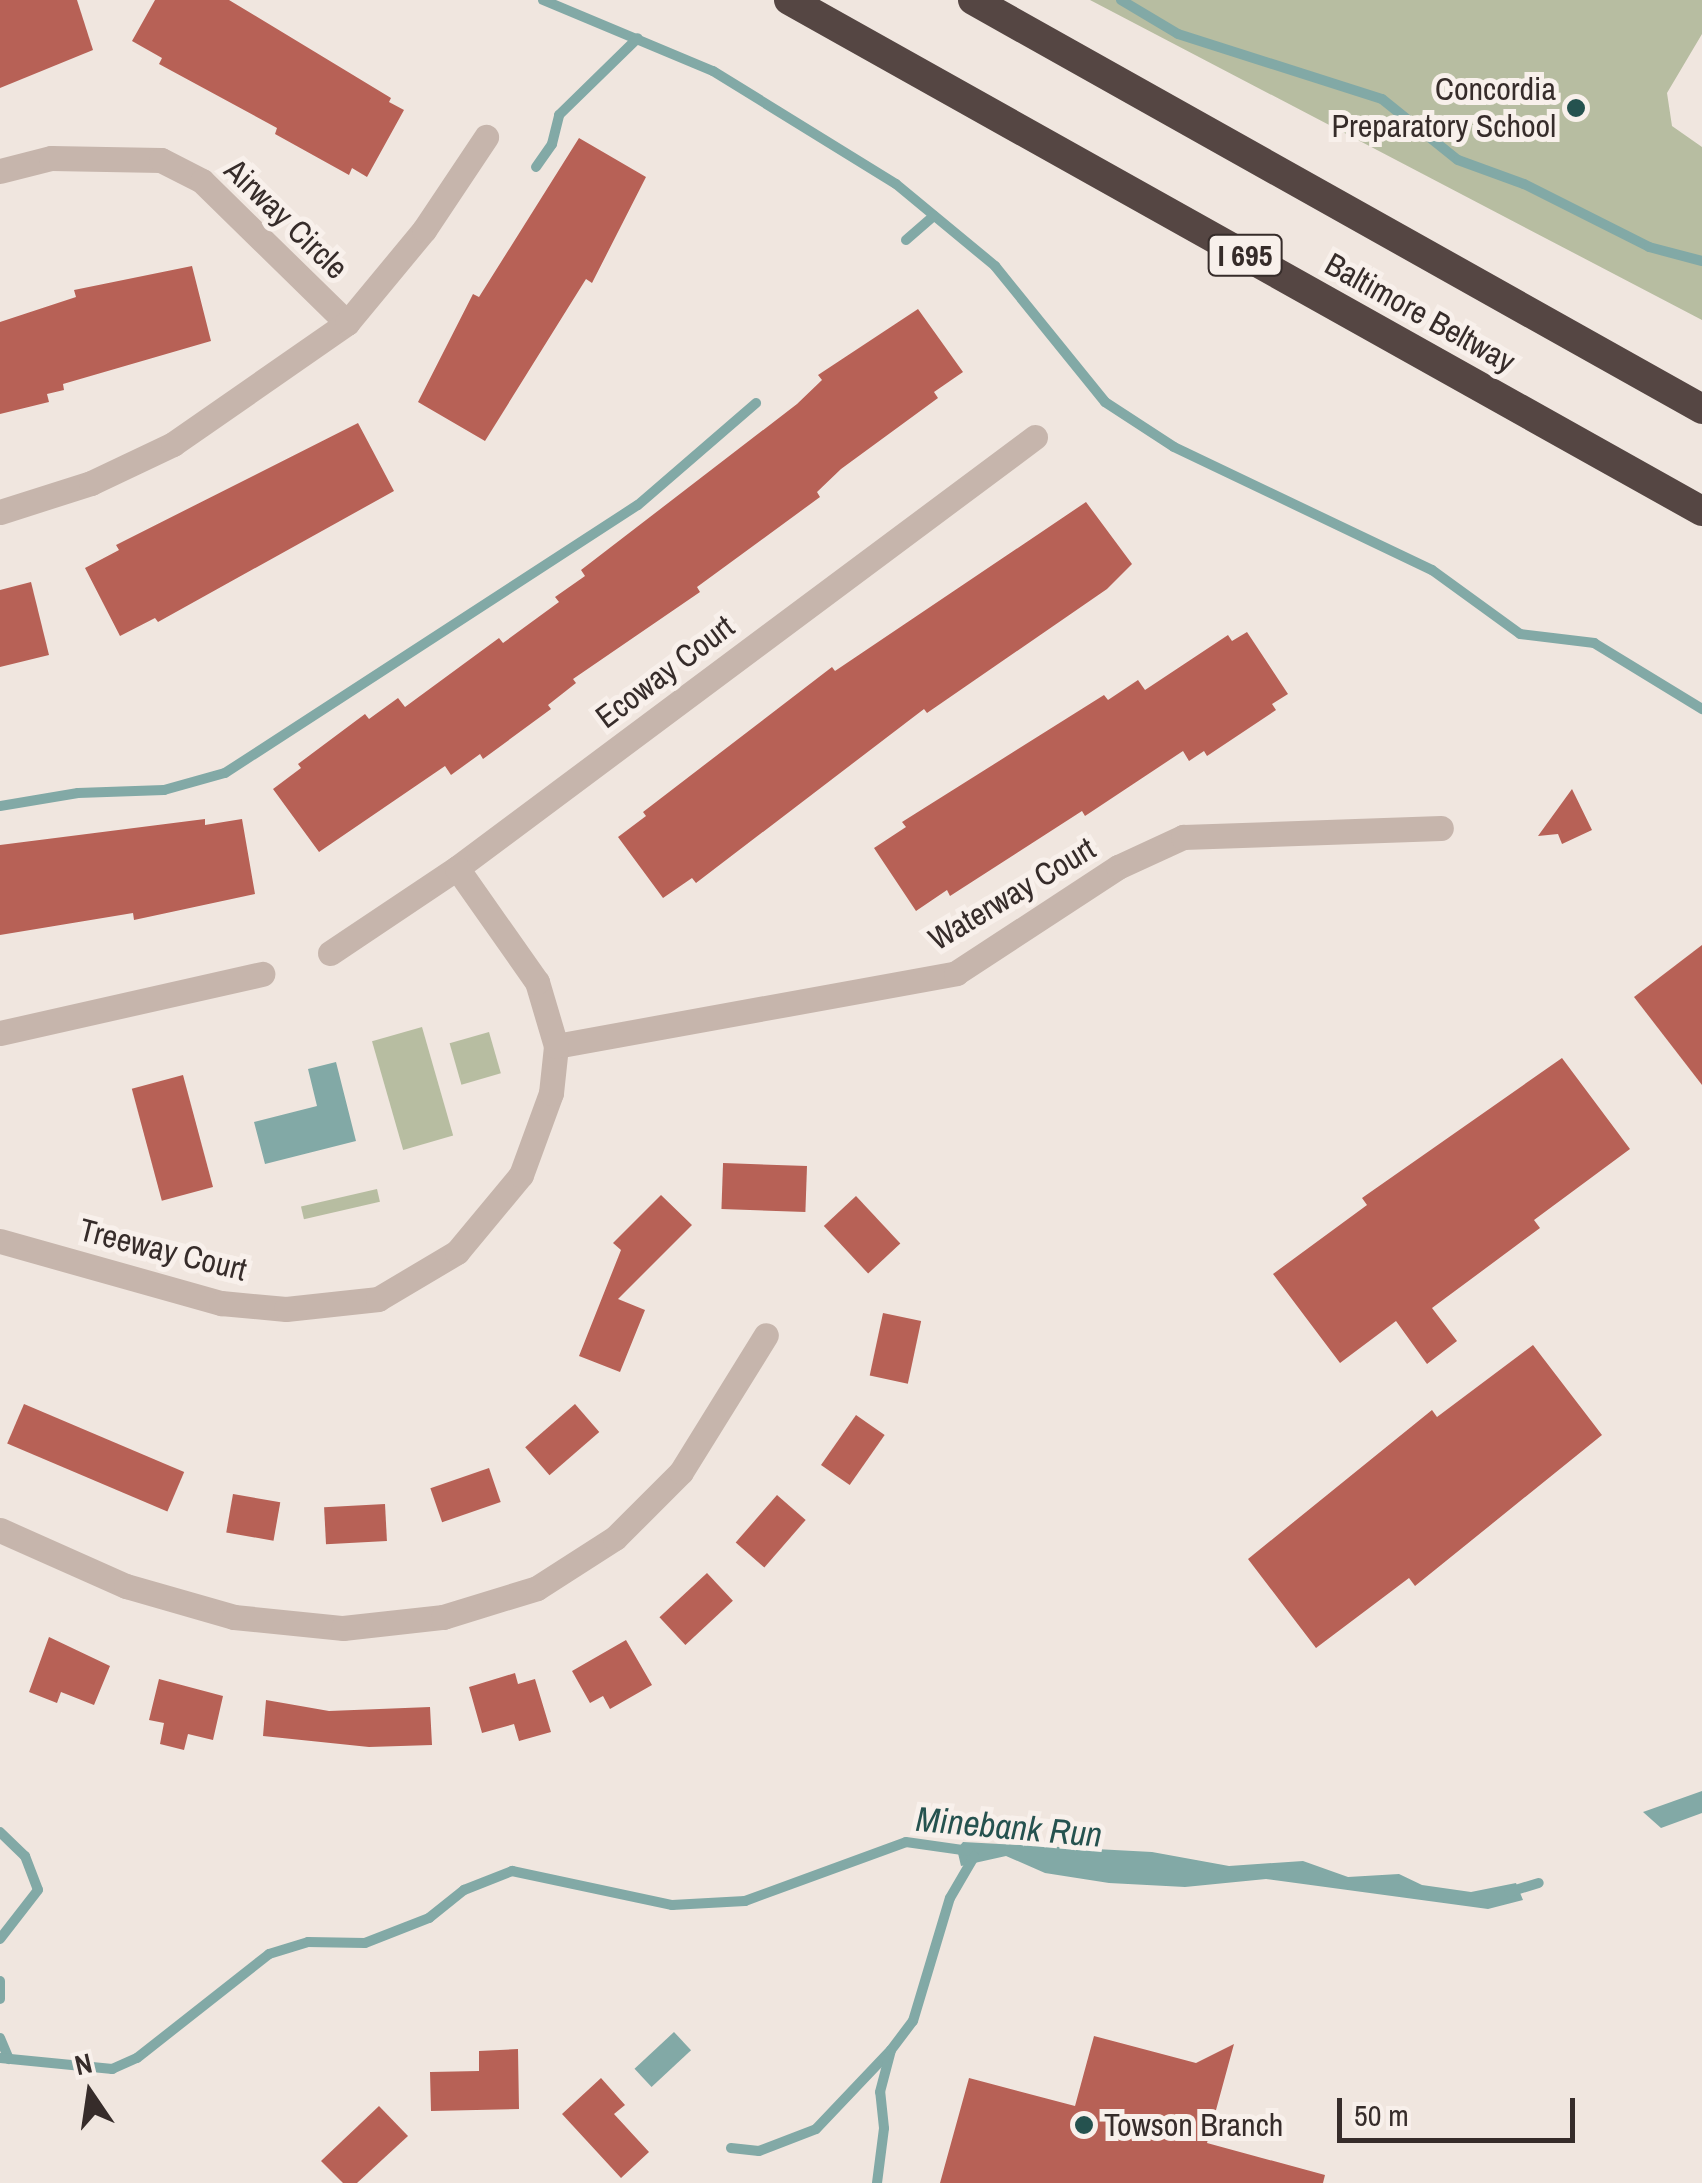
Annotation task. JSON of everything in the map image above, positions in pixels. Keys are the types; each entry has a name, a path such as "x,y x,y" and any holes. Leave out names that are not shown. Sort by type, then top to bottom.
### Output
{"highway":[{"name":"Baltimore Beltway","path":"789,0 1702,511"},
{"name":"Baltimore Beltway","path":"973,0 1702,409"}],"street":[{"name":"Airway Circle","path":"0,512 91,483 173,444 347,323 424,230 486,137"},
{"name":"Airway Circle","path":"0,171 69,156 161,160 202,181 347,323"},
{"name":"Ecoway Court","path":"330,954 457,868 1035,437"},
{"name":"Waterway Court","path":"556,1046 956,973 1118,867 1183,837 1441,828"},
{"name":"Treeway Court","path":"0,1241 221,1304 286,1310 378,1299 457,1252 495,1213 539,1132 556,1046 537,982 457,868"},
{"path":"0,1033 262,974"},
{"path":"0,1530 126,1586 234,1617 342,1628 443,1617 538,1588 616,1538 681,1472 766,1335"}],"green space":[{"path":"1090,0 1702,0 1702,34 1667,93 1672,126 1702,147 1702,320"},
{"path":"422,1027 453,1136 403,1150 372,1041"},
{"path":"489,1032 501,1073 461,1085 450,1043"},
{"path":"377,1189 380,1202 304,1219 301,1207"}],"water":[{"path":"336,1062 356,1141 265,1164 254,1122 317,1106 308,1069"},
{"path":"1702,1791 1702,1813 1661,1828 1643,1812"},
{"name":"Minebank Run","path":"963,1842 1152,1852 1229,1866 1303,1861 1348,1877 1399,1874 1422,1885 1471,1892 1516,1883 1523,1900 1488,1909 1266,1879 1185,1887 1109,1883 1045,1873 1006,1856 961,1866 957,1849"},
{"path":"674,2032 691,2050 652,2087 635,2069"}],"building":[{"path":"0,0 77,0 93,50 0,88"},
{"path":"155,0 229,0 391,98 389,102 404,110 367,177 352,168 349,175 275,134 277,128 159,64 162,58 132,41"},
{"path":"579,138 646,177 592,283 586,279 485,441 418,402 473,294 479,297"},
{"path":"192,266 211,341 63,384 64,390 47,394 49,402 0,414 0,322 76,297 74,290"},
{"path":"918,309 963,372 934,392 938,398 841,469 817,492 820,497 697,587 700,592 573,679 576,683 548,705 551,709 483,759 480,754 451,775 445,766 319,852 273,789 301,768 298,764 365,714 369,719 398,698 405,707 499,638 503,643 559,602 555,597 585,576 581,570 797,404 822,380 818,375"},
{"path":"358,423 394,491 158,622 155,618 120,636 85,568 119,550 116,545"},
{"path":"1086,502 1132,564 1107,589 927,713 924,709 696,883 692,878 663,898 618,837 646,816 643,812 832,667 835,671"},
{"path":"31,582 49,655 0,667 0,590"},
{"path":"1247,632 1288,694 1272,704 1276,710 1207,756 1204,751 1189,761 1183,751 1085,816 1082,811 950,896 947,890 916,911 874,848 906,827 902,822 1104,695 1108,700 1138,680 1145,690 1228,635 1232,641"},
{"path":"1572,789 1592,830 1562,844 1558,834 1538,836"},
{"path":"205,819 205,825 242,819 255,894 134,920 133,913 0,935 0,845"},
{"path":"1702,945 1702,1085 1634,997"},
{"path":"1562,1058 1630,1149 1534,1220 1540,1228 1432,1308 1457,1341 1427,1364 1396,1321 1340,1363 1273,1274 1367,1205 1362,1198"},
{"path":"183,1075 213,1187 162,1201 132,1089"},
{"path":"723,1163 807,1166 805,1212 721,1209"},
{"path":"661,1195 692,1225 618,1299 645,1310 620,1372 579,1356 621,1250 613,1243"},
{"path":"856,1196 900,1244 868,1274 824,1226"},
{"path":"883,1313 921,1321 908,1384 870,1376"},
{"path":"1533,1345 1602,1435 1415,1586 1409,1578 1316,1648 1248,1559 1432,1410 1437,1417"},
{"path":"24,1404 184,1472 167,1512 7,1444"},
{"path":"575,1404 599,1432 549,1475 525,1447"},
{"path":"856,1415 885,1435 850,1485 821,1465"},
{"path":"489,1468 501,1502 442,1522 430,1488"},
{"path":"233,1494 280,1502 273,1541 226,1532"},
{"path":"777,1495 806,1520 764,1567 736,1543"},
{"path":"385,1504 387,1541 326,1544 324,1507"},
{"path":"707,1573 733,1601 685,1645 659,1617"},
{"path":"49,1637 110,1666 94,1705 61,1692 57,1703 29,1692"},
{"path":"626,1640 652,1685 610,1709 603,1696 590,1703 572,1671"},
{"path":"515,1673 518,1684 535,1679 551,1732 519,1741 514,1724 482,1733 469,1687"},
{"path":"159,1679 223,1696 213,1740 188,1734 184,1750 160,1744 164,1723 149,1720"},
{"path":"266,1700 329,1711 430,1707 432,1745 369,1747 263,1736"},
{"name":"Towson Branch","path":"1094,2036 1196,2063 1234,2044 1207,2143 1325,2175 1323,2183 940,2183 969,2078 1075,2106"},
{"path":"518,2049 519,2109 431,2111 430,2072 479,2071 479,2051"},
{"path":"601,2078 625,2105 614,2114 649,2152 621,2178 562,2114"},
{"path":"379,2106 408,2136 357,2183 343,2183 321,2161"}],"waterway":[{"path":"543,0 713,71 896,184 995,266 1105,402 1174,447 1432,570 1520,634 1594,643 1702,709"},
{"path":"1121,0 1178,34 1382,99 1458,160 1524,184 1649,247 1702,261"},
{"path":"536,167 552,144 559,115 638,38"},
{"path":"906,240 934,216"},
{"path":"0,806 78,793 164,790 225,773 638,505 756,403"},
{"path":"0,1832 25,1856 38,1890 0,1939"},
{"name":"Minebank Run","path":"0,2058 112,2069 137,2058 269,1954 308,1942 365,1943 429,1918 464,1890 512,1871 672,1905 745,1901 906,1842 969,1851"},
{"path":"877,2183 884,2128 880,2092 891,2050 913,2021 950,1898 974,1857"},
{"name":"Minebank Run","path":"1509,1892 1539,1883"},
{"path":"0,1981 0,1999"},
{"path":"0,2038 9,2059"},
{"path":"731,2148 759,2151 816,2129 891,2050"}],"place":[{"name":"Concordia Preparatory School","path":"1576,108"},
{"name":"Towson Branch","path":"1084,2125"}]}
